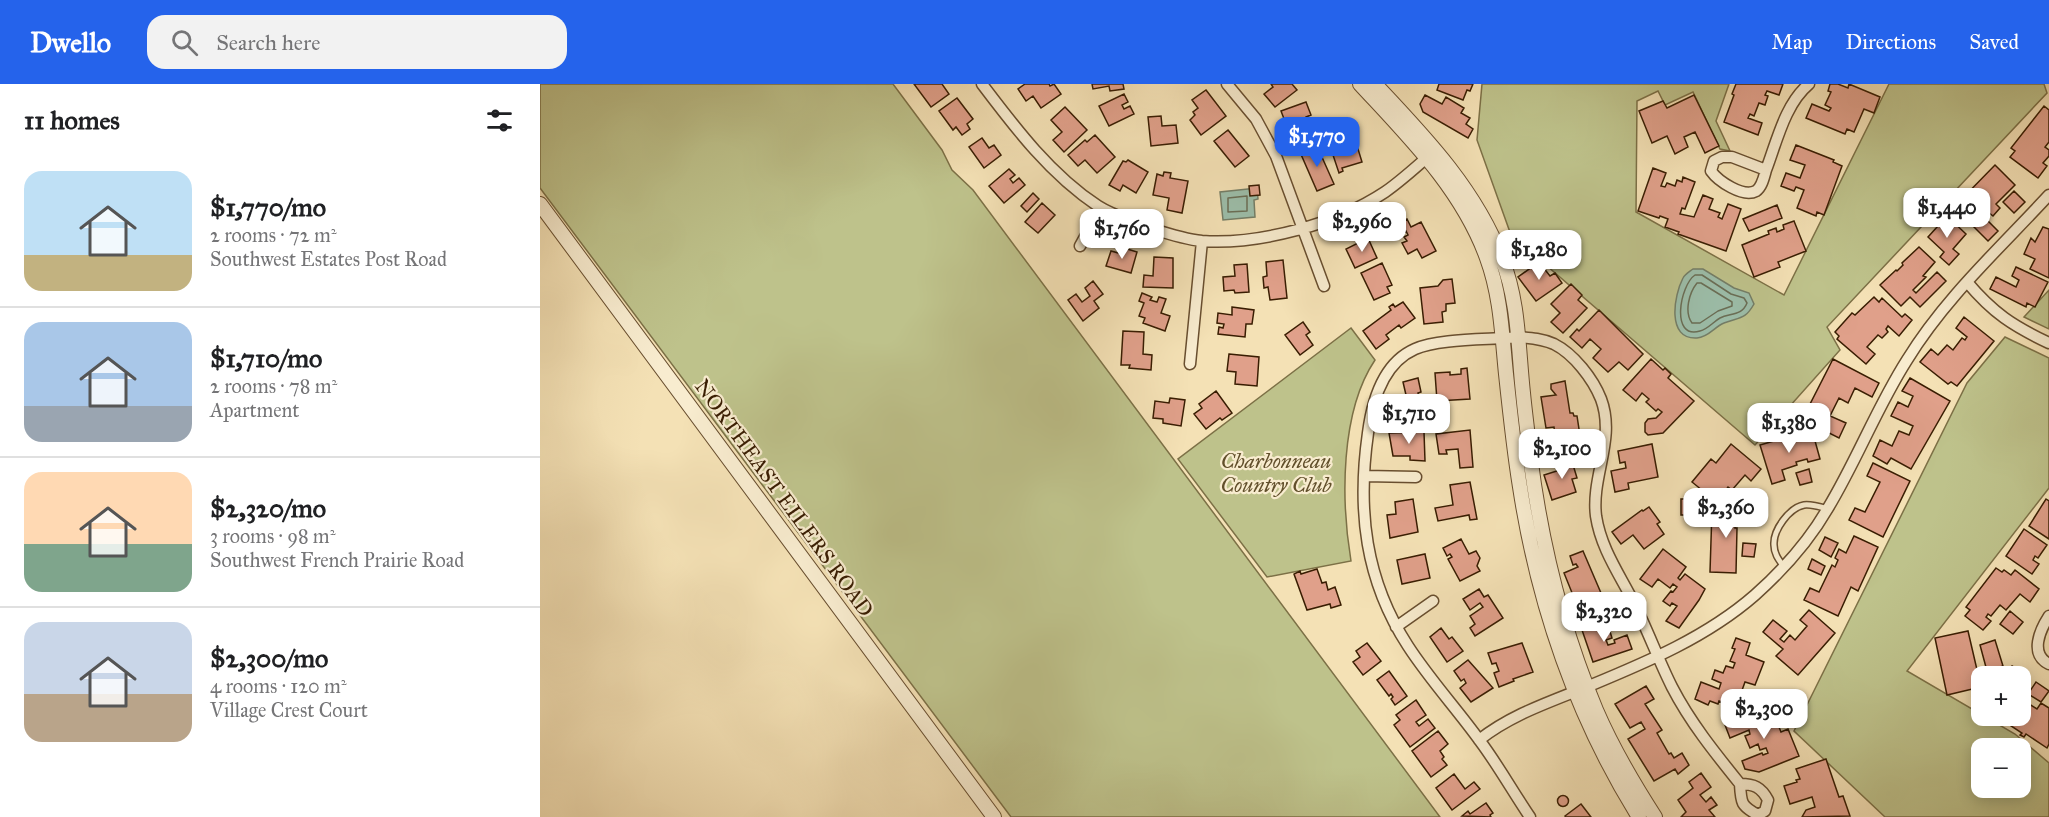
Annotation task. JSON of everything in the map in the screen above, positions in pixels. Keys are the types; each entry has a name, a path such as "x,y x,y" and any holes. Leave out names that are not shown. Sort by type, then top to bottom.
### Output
{"street":[{"path":"982,84 1035,151 1065,181 1101,208 1165,233 1202,241 1263,237 1304,228 1335,217 1384,192 1431,154"},
{"path":"1227,84 1264,131 1304,228 1324,286"},
{"path":"1360,84 1470,195 1503,259 1514,296 1534,486 1554,587 1581,689 1655,817"},
{"path":"1375,84 1431,154 1469,218 1486,257 1498,297 1520,487 1539,588 1581,689 1608,763 1639,817"},
{"path":"1766,170 1731,157 1714,161 1711,171 1717,180 1748,193 1756,190 1761,185 1794,100 1809,84"},
{"path":"1479,740 1512,718 1689,641 1723,620 1755,595 1784,567 1828,509 1890,387 1941,310 2049,195"},
{"name":"NORTHEAST EILERS ROAD","path":"540,204 994,817"},
{"path":"1080,246 1101,208"},
{"path":"1190,364 1202,241"},
{"path":"1967,282 1992,310 2049,343"},
{"path":"1530,817 1479,740 1431,678 1396,627 1378,590 1371,564 1364,514 1365,453 1370,419 1385,378 1397,361 1405,354 1424,346 1519,337 1546,341 1557,345 1587,374 1601,399 1606,418 1607,436 1597,480 1595,504 1599,529 1608,554 1634,603 1657,656 1694,724 1740,784"},
{"path":"1365,476 1416,477"},
{"path":"1396,627 1433,601"},
{"path":"2049,616 2038,638 2038,650 2045,662 2049,664"}],"lane":[{"path":"1784,567 1776,555 1773,543 1787,515 1803,505 1828,509"}],"green space":[{"path":"540,84 893,84 942,150 952,170 973,190 1440,817 1011,817 540,188"},
{"path":"1482,84 1729,84 1716,121 1730,151 1720,149 1693,92 1665,105 1658,91 1637,101 1636,212 1784,295 1889,84 2044,84 2047,93 1827,327 1840,350 1755,445 1511,235 1477,140"},
{"path":"2049,290 2049,329 2024,317"},
{"name":"Charbonneau Country Club","path":"1351,328 1375,360 1355,405 1349,431 1345,485 1351,561 1267,577 1178,459"},
{"path":"2005,337 2049,358 2049,488 1907,671 1971,708 1971,726 2001,726 2020,738 1971,738 1971,798 2031,798 2031,748 2049,763 2049,817 1885,817 1794,731 1967,383"}],"water":[{"path":"1257,188 1258,199 1254,200 1255,217 1223,220 1220,192"},
{"path":"1693,269 1703,269 1734,288 1749,293 1754,304 1751,309 1742,317 1720,325 1705,336 1687,337 1680,332 1677,324 1675,305 1683,278"}],"building":[{"path":"914,84 942,84 949,94 931,107"},
{"path":"1025,84 1049,84 1050,86 1054,84 1061,94 1041,108 1033,96 1026,101 1018,89"},
{"path":"1092,84 1123,84 1124,89 1110,91 1109,86 1093,89"},
{"path":"1271,84 1292,84 1297,90 1275,107 1264,94 1273,87"},
{"path":"1439,84 1473,84 1470,91 1467,90 1463,100 1437,90"},
{"path":"1736,84 1783,84 1779,95 1767,91 1765,105 1759,103 1754,116 1750,114 1748,118 1762,123 1758,135 1724,122"},
{"path":"1830,84 1848,88 1849,84 1880,97 1874,113 1864,109 1854,132 1847,129 1845,134 1806,118 1812,104 1829,111 1831,108 1825,105 1831,92 1828,91"},
{"path":"1206,90 1226,116 1201,135 1190,120 1195,115 1193,112 1198,108 1192,100"},
{"path":"1124,94 1128,102 1122,105 1124,109 1130,106 1134,114 1109,126 1099,106"},
{"path":"1425,95 1442,104 1446,97 1464,108 1461,113 1470,118 1466,124 1473,129 1468,138 1423,112 1420,104"},
{"path":"1694,95 1719,146 1705,153 1695,132 1684,137 1688,147 1675,154 1667,136 1652,143 1639,111 1663,101 1667,108"},
{"path":"957,98 973,119 967,124 970,129 962,135 956,127 953,130 939,111"},
{"path":"1306,102 1311,115 1306,117 1310,128 1298,133 1293,121 1286,124 1281,111"},
{"path":"2044,106 2049,110 2049,142 2045,147 2049,150 2049,156 2043,163 2047,166 2038,178 2010,157 2015,151 2011,148"},
{"path":"1065,107 1087,130 1064,152 1053,140 1062,132 1051,120"},
{"path":"1161,116 1162,126 1176,125 1178,143 1151,146 1148,117"},
{"path":"1228,130 1249,156 1235,167 1214,141"},
{"path":"1095,135 1115,157 1097,173 1085,160 1078,166 1068,155 1085,140 1087,142"},
{"path":"1354,136 1362,162 1342,168 1343,171 1339,173 1332,152 1346,147 1343,139"},
{"path":"982,138 989,148 994,145 1001,155 984,168 969,147"},
{"path":"1313,144 1319,156 1321,155 1334,184 1317,191 1300,152 1301,149"},
{"path":"1796,145 1834,160 1833,162 1842,166 1824,215 1817,212 1816,216 1797,208 1804,190 1796,187 1794,191 1781,186 1786,173 1800,178 1805,165 1790,160"},
{"path":"1128,160 1148,172 1136,193 1123,185 1120,191 1109,185 1123,161"},
{"path":"1995,165 2015,185 1996,204 2000,208 1993,216 1988,212 1984,217 1998,231 1988,241 1954,207"},
{"path":"1653,168 1666,173 1661,186 1665,187 1667,183 1675,186 1677,180 1682,182 1683,177 1695,182 1685,209 1682,208 1680,214 1694,217 1703,195 1713,199 1709,209 1720,213 1718,217 1722,219 1728,204 1741,209 1726,251 1665,227 1668,219 1638,211"},
{"path":"1009,169 1015,175 1010,179 1013,183 1019,178 1025,185 1004,203 989,186"},
{"path":"1164,172 1171,173 1170,178 1188,181 1182,213 1167,210 1169,198 1153,195 1157,174 1163,176"},
{"path":"1259,185 1260,195 1250,196 1249,186"},
{"path":"2014,191 2025,202 2014,213 2003,202"},
{"path":"1033,193 1039,199 1027,212 1021,206"},
{"path":"1042,203 1055,215 1038,233 1025,222"},
{"path":"1777,205 1782,218 1749,231 1743,219"},
{"path":"1947,216 1966,234 1953,249 1959,254 1949,265 1940,257 1944,252 1928,237"},
{"path":"1407,219 1411,227 1421,222 1436,251 1422,258 1417,249 1408,254 1402,243 1407,241 1404,237 1408,235 1406,231 1397,236 1392,226"},
{"path":"1794,221 1806,251 1778,262 1780,267 1754,277 1742,245 1769,234 1768,231 1776,228 1777,232 1784,229 1783,225"},
{"path":"2043,227 2049,229 2049,278 2030,269 2035,259 2024,254 2031,238 2035,242"},
{"path":"1368,238 1377,258 1355,268 1346,249"},
{"path":"1514,243 1517,247 1522,244 1530,255 1519,263 1508,248"},
{"path":"1919,247 1935,262 1923,276 1926,277 1913,290 1916,293 1937,272 1946,281 1920,307 1910,297 1901,306 1880,285 1897,271"},
{"path":"1124,248 1137,252 1131,273 1106,266 1111,251 1122,254"},
{"path":"1154,257 1173,258 1173,288 1143,287 1144,275 1153,276"},
{"path":"1283,260 1287,298 1270,300 1268,287 1264,288 1263,277 1267,276 1266,262"},
{"path":"1539,262 1550,276 1555,273 1562,283 1536,301 1518,277"},
{"path":"1382,263 1392,285 1387,287 1390,293 1374,300 1361,273"},
{"path":"1247,264 1249,292 1224,291 1223,277 1235,276 1234,265"},
{"path":"2016,267 2048,282 2035,307 2027,303 2026,307 1990,289 1996,277 2016,287 2019,280 2012,276"},
{"path":"1452,279 1455,303 1446,304 1446,311 1442,312 1443,322 1424,324 1420,288 1438,286 1443,280"},
{"path":"1093,281 1103,294 1094,301 1099,308 1083,321 1068,300 1076,294 1082,302 1090,296 1085,288"},
{"path":"1571,284 1582,295 1578,300 1587,308 1563,333 1551,322 1560,313 1551,304"},
{"path":"1142,293 1152,297 1150,300 1157,302 1159,297 1166,299 1161,313 1170,316 1165,331 1143,323 1145,318 1139,316 1144,303 1139,301"},
{"path":"1874,297 1879,302 1882,298 1902,317 1905,314 1912,320 1899,336 1888,326 1886,329 1888,332 1882,338 1878,335 1867,347 1875,354 1866,364 1837,339 1839,336 1835,332 1852,313 1855,315"},
{"path":"1403,302 1415,318 1401,328 1399,325 1386,335 1389,339 1376,349 1363,331 1391,310 1389,307 1393,304 1395,307"},
{"path":"1232,307 1254,310 1252,324 1246,324 1245,337 1218,334 1219,327 1223,328 1224,324 1217,323 1218,313 1232,315"},
{"path":"1599,310 1643,354 1628,370 1619,362 1608,372 1593,358 1601,349 1590,339 1582,348 1570,337"},
{"path":"1964,317 1994,341 1957,386 1951,382 1948,384 1920,362 1931,349 1938,355 1947,345 1953,350 1962,338 1965,340 1967,337 1956,328"},
{"path":"1303,322 1310,332 1306,335 1313,345 1300,355 1285,335"},
{"path":"1123,331 1144,332 1143,354 1152,355 1151,370 1121,365"},
{"path":"1229,354 1259,357 1257,386 1235,384 1236,372 1227,371"},
{"path":"1651,359 1663,370 1665,368 1671,374 1668,378 1694,401 1663,433 1648,435 1645,432 1645,423 1662,412 1658,409 1656,411 1646,402 1649,399 1642,393 1636,401 1623,390"},
{"path":"1833,359 1879,383 1872,397 1855,388 1848,403 1839,398 1830,416 1846,423 1839,438 1823,430 1826,424 1805,414"},
{"path":"1467,368 1470,399 1437,401 1435,373 1461,374 1461,369"},
{"path":"1418,378 1421,392 1418,393 1422,409 1404,413 1400,396 1406,395 1403,382"},
{"path":"1910,378 1950,401 1911,469 1891,458 1887,464 1873,456 1880,440 1892,446 1899,431 1909,435 1913,426 1891,416 1898,402 1908,407 1913,396 1902,391"},
{"path":"1565,381 1570,413 1577,416 1584,451 1573,452 1572,440 1556,443 1554,427 1546,428 1541,397 1556,395 1551,389 1551,384"},
{"path":"1216,391 1232,413 1222,420 1220,418 1206,429 1194,414 1202,408 1199,404"},
{"path":"1170,398 1185,400 1181,426 1163,423 1163,419 1153,418 1155,401 1169,403"},
{"path":"1470,430 1473,467 1460,468 1458,449 1446,450 1447,454 1439,454 1436,434"},
{"path":"1812,430 1820,459 1796,462 1797,465 1782,470 1785,480 1772,484 1760,445"},
{"path":"1424,432 1425,461 1410,460 1410,456 1393,456 1389,433"},
{"path":"1652,444 1658,477 1628,483 1629,489 1615,492 1611,471 1626,468 1625,462 1620,463 1618,451"},
{"path":"1731,444 1761,469 1751,481 1745,475 1732,490 1728,487 1719,504 1692,482 1711,459 1716,463"},
{"path":"1571,458 1577,478 1572,479 1576,492 1552,500 1544,475 1560,470 1558,462"},
{"path":"1873,463 1910,481 1883,537 1849,520 1855,508 1865,512 1880,482 1867,476"},
{"path":"1809,469 1812,482 1800,485 1796,473"},
{"path":"1470,482 1477,519 1470,520 1469,515 1438,521 1435,508 1453,505 1450,485"},
{"path":"1748,489 1756,500 1745,508 1737,498"},
{"path":"1413,499 1418,532 1390,538 1387,515 1396,514 1395,502"},
{"path":"1681,499 1690,499 1690,515 1681,515"},
{"path":"2046,499 2049,501 2049,539 2029,526"},
{"path":"1649,507 1660,522 1657,524 1664,534 1644,549 1633,535 1621,544 1612,532"},
{"path":"1712,510 1752,511 1751,525 1735,525 1737,528 1736,573 1710,572"},
{"path":"2024,529 2047,545 2038,558 2035,556 2033,560 2039,564 2032,574 2006,556"},
{"path":"1854,536 1878,547 1858,591 1851,587 1838,616 1804,600 1810,588 1819,592 1832,565 1835,567 1838,560 1835,558 1839,549 1846,553"},
{"path":"1825,537 1838,543 1831,557 1819,550"},
{"path":"1461,539 1469,554 1476,551 1480,558 1477,566 1480,571 1460,581 1448,559 1452,557 1450,554 1447,556 1443,548"},
{"path":"1743,543 1756,544 1754,557 1742,556"},
{"path":"1663,549 1686,567 1678,578 1680,580 1685,574 1705,589 1679,628 1666,621 1677,606 1672,603 1670,606 1663,601 1677,587 1673,584 1670,588 1658,579 1652,587 1640,579"},
{"path":"1583,551 1604,600 1611,597 1617,615 1610,617 1608,610 1581,615 1564,573 1578,567 1576,564 1573,565 1570,556"},
{"path":"1425,554 1430,578 1402,584 1397,560"},
{"path":"1812,559 1825,566 1821,575 1808,569"},
{"path":"1996,568 2011,575 2015,570 2039,589 2030,602 2020,594 2006,610 2000,605 1991,616 1988,614 1986,617 1991,621 1983,630 1965,616 1970,610 1966,607"},
{"path":"1317,569 1322,583 1326,582 1328,590 1335,587 1341,605 1331,608 1330,604 1307,610 1294,574"},
{"path":"1479,589 1484,597 1488,595 1503,618 1475,636 1470,628 1475,624 1470,616 1483,607 1480,603 1470,610 1463,599"},
{"path":"1809,610 1835,633 1798,675 1776,656 1783,649 1763,632 1773,620 1787,631 1780,639 1784,642 1790,635 1795,640 1807,626 1800,620"},
{"path":"2010,611 2023,622 2013,634 2000,624"},
{"path":"1607,622 1612,638 1606,640 1608,645 1627,635 1632,649 1593,662 1582,630"},
{"path":"1441,628 1449,639 1452,637 1463,651 1447,662 1430,637"},
{"path":"1968,631 1976,666 1971,666 1971,689 1947,695 1935,638"},
{"path":"1736,638 1750,643 1746,655 1764,662 1755,685 1745,682 1736,707 1719,701 1718,704 1710,701 1708,705 1695,699 1701,682 1719,689 1721,683 1712,679 1715,670 1723,673 1726,666 1733,668 1735,663 1730,661 1735,649 1732,648"},
{"path":"1995,640 2003,666 1986,666 1980,645"},
{"path":"1367,643 1381,661 1363,675 1353,662 1360,657 1356,651"},
{"path":"1522,643 1533,672 1499,687 1494,673 1499,671 1496,663 1492,664 1488,653"},
{"path":"1468,660 1493,688 1471,702 1460,688 1466,683 1464,679 1461,681 1454,671"},
{"path":"1389,671 1407,696 1395,705 1391,694 1389,696 1377,680"},
{"path":"2036,682 2049,691 2041,702 2031,696 2031,690"},
{"path":"1646,686 1654,699 1645,704 1662,730 1657,733 1669,754 1671,753 1674,758 1682,753 1689,765 1678,774 1675,769 1654,781 1628,739 1645,729 1641,722 1630,728 1615,704"},
{"path":"1416,700 1426,715 1416,722 1419,726 1428,719 1435,728 1410,747 1394,725 1400,720 1396,715"},
{"path":"2041,703 2049,708 2047,748 2026,734 2024,737 2020,735 2022,733 2011,726 2031,726 2031,705 2037,709"},
{"path":"1771,707 1781,732 1788,729 1799,756 1759,772 1745,769 1742,761 1768,753 1766,748 1760,750 1758,744 1750,748 1745,736 1750,734 1749,730 1730,738 1725,725 1759,709 1760,712"},
{"path":"1438,731 1448,744 1440,751 1447,765 1431,777 1412,751"},
{"path":"1826,759 1839,797 1843,796 1850,816 1802,817 1806,810 1815,807 1812,797 1790,804 1784,786 1800,779 1796,769"},
{"path":"1701,773 1711,787 1700,795 1706,802 1711,797 1717,805 1709,810 1715,817 1681,817 1686,812 1678,800 1693,788 1689,782"},
{"path":"1454,774 1465,789 1474,782 1480,789 1452,810 1436,788"},
{"path":"1563,795 1569,801 1563,807 1557,801"},
{"path":"1486,803 1493,813 1491,817 1462,816 1468,811 1470,814"},
{"path":"1581,804 1591,817 1565,816"}]}
